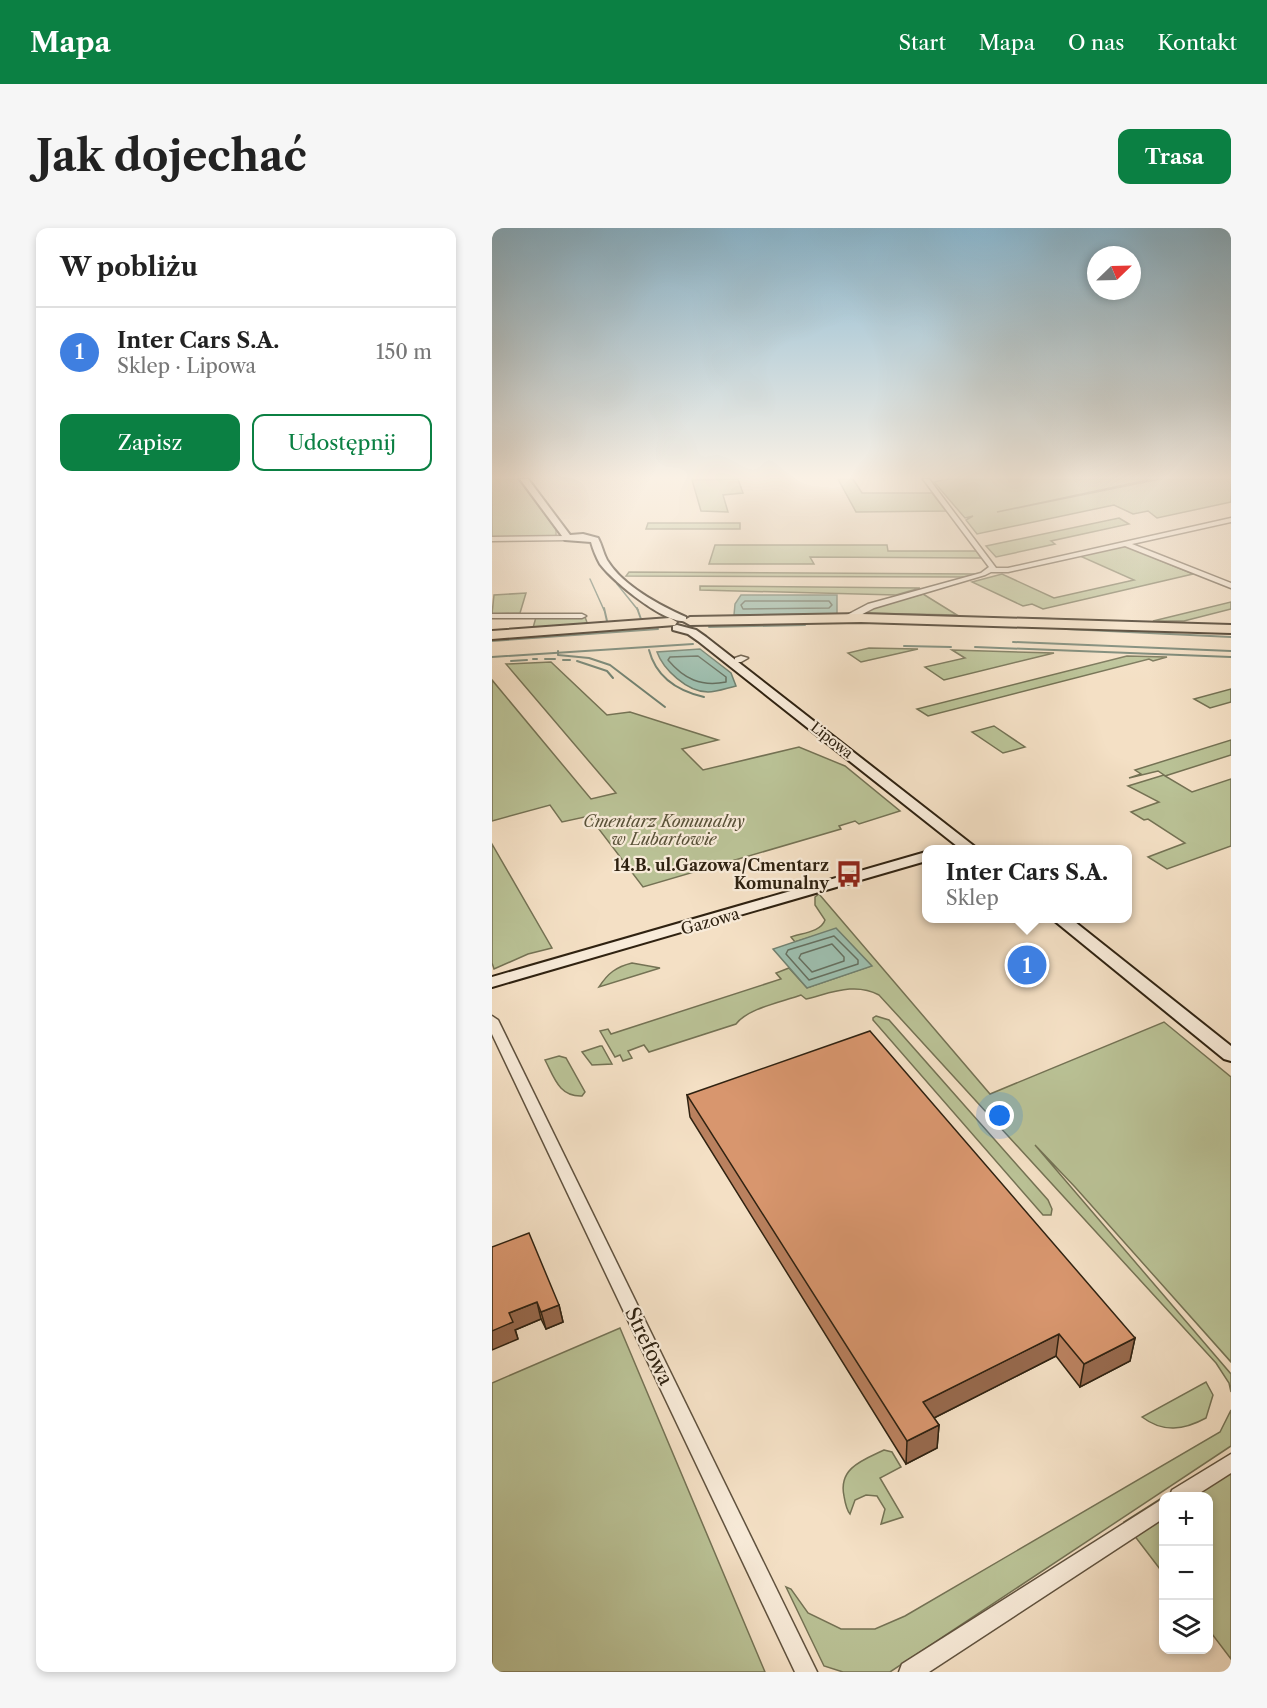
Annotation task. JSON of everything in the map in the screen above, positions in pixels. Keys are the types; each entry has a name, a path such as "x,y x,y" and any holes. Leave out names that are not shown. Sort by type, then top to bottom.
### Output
{"highway":[{"path":"492,635 707,622 848,618 1231,629"}],"street":[{"name":"Lipowa","path":"597,546 604,563 620,580 681,624 966,845"},
{"path":"978,546 992,564 991,570"},
{"path":"848,618 871,606 951,584 991,570 1008,570 1109,546"},
{"path":"1132,546 1231,586"},
{"path":"492,616 582,616"},
{"name":"Gazowa","path":"492,982 922,857"},
{"path":"1065,923 1231,1055"},
{"name":"Strefowa","path":"492,1020 806,1672"},
{"path":"1187,1492 1231,1463"},
{"path":"910,1672 1159,1510"}],"green space":[{"path":"715,546 887,546 888,551 977,551 981,558 810,557 814,564 709,564"},
{"path":"986,546 1044,546 996,557"},
{"path":"1127,546 1193,574 1043,609 1032,604 1023,606 972,582 1002,574 1054,598 1134,580 1080,556"},
{"path":"629,572 979,574 968,577 626,576"},
{"path":"700,586 920,588 896,595 700,590"},
{"path":"526,593 520,613 492,614 494,595"},
{"path":"923,594 957,615 860,613 889,603"},
{"path":"1231,602 1231,609 1184,621 1153,621"},
{"path":"536,617 585,617 588,625 533,628"},
{"path":"869,648 918,649 861,662 848,653"},
{"path":"952,650 1054,653 944,680 925,667 965,658"},
{"path":"1127,656 1167,657 1153,661 1149,659 928,716 917,709"},
{"name":"Cmentarz Komunalny w Lubartowie","path":"551,662 607,715 630,712 718,740 682,749 703,770 799,747 845,766 900,811 859,824 855,821 839,826 841,829 643,887 589,816 562,822 550,805 492,821 492,680 591,799 616,793 506,664"},
{"path":"1231,689 1231,702 1210,708 1194,699"},
{"path":"994,726 1025,747 1003,753 972,732"},
{"path":"1231,740 1231,755 1165,776 1192,792 1231,779 1231,846 1167,869 1148,857 1185,843 1148,819 1144,820 1131,812 1159,802 1128,786 1164,775 1158,771 1129,778 1141,774 1135,770"},
{"path":"492,844 552,948 528,954 494,969 492,963"},
{"path":"819,894 990,1094 1164,1022 1231,1077 1231,1362 1035,1145 1231,1374 1231,1392 1229,1383 1216,1363 879,995 861,989 852,989 806,999 801,995 757,1010 741,1018 736,1024 649,1052 644,1045 628,1051 632,1058 623,1061 620,1055 615,1057 600,1031 608,1029 611,1034 781,979 776,973 789,968 807,988 871,966 836,929 795,942 791,937 815,930 823,924 825,920 815,905 815,897"},
{"path":"632,963 660,968 599,987 613,971"},
{"path":"876,1016 889,1020 1048,1200 1052,1209 1051,1215 1043,1215 873,1020"},
{"path":"600,1046 612,1064 592,1065 582,1052"},
{"path":"559,1056 566,1058 585,1092 582,1096 568,1093 558,1085 545,1060"},
{"path":"620,1328 765,1672 492,1672 492,1383"},
{"path":"1206,1382 1213,1395 1206,1418 1182,1427 1166,1428 1142,1417"},
{"path":"1231,1410 1231,1446 890,1672 843,1672 824,1666 786,1587 791,1589 808,1613 841,1629 875,1629 905,1616 1220,1432"},
{"path":"884,1450 892,1452 901,1467 880,1478 903,1517 881,1524 885,1509 877,1496 866,1495 855,1500 850,1514 845,1503 843,1486 848,1472 854,1466"},
{"path":"1231,1454 1231,1659 1213,1635 1213,1492 1171,1492"},
{"path":"1159,1500 1159,1568 1124,1522"}],"water":[{"path":"741,595 837,595 837,614 734,615 735,604"},
{"path":"700,649 731,673 736,686 708,692 692,688 670,672 657,652"},
{"path":"836,928 872,966 807,988 773,949"}],"building":[{"path":"1021,948 1044,968 1034,972 1011,952"},
{"path":"870,1031 1135,1338 1084,1364 1059,1334 923,1402 939,1425 907,1441 687,1095"},
{"path":"529,1233 559,1305 541,1312 537,1302 509,1313 513,1322 492,1331 492,1247"}],"waterway":[{"path":"590,579 604,610"},
{"path":"617,584 638,609"},
{"path":"602,625 607,621 604,608"},
{"path":"638,609 641,619"},
{"path":"1027,618 1184,624"},
{"path":"709,627 805,625"},
{"path":"638,628 658,627"},
{"path":"492,641 658,629"},
{"path":"1067,629 1231,637"},
{"path":"1013,642 1231,651"},
{"path":"558,653 693,644"},
{"path":"904,646 951,647"},
{"path":"975,647 1231,657"},
{"path":"649,650 657,668 669,681 685,691 704,697"},
{"path":"492,657 558,653"},
{"path":"558,653 558,655 589,658 610,665 665,707"},
{"path":"545,659 555,659"},
{"path":"511,661 527,660"},
{"path":"563,660 570,660"},
{"path":"577,661 607,671 613,678"}],"place":[{"name":"14.B. ul.Gazowa/Cmentarz Komunalny","path":"849,874"},
{"name":"Inter Cars S.A.","path":"1027,965"}]}
